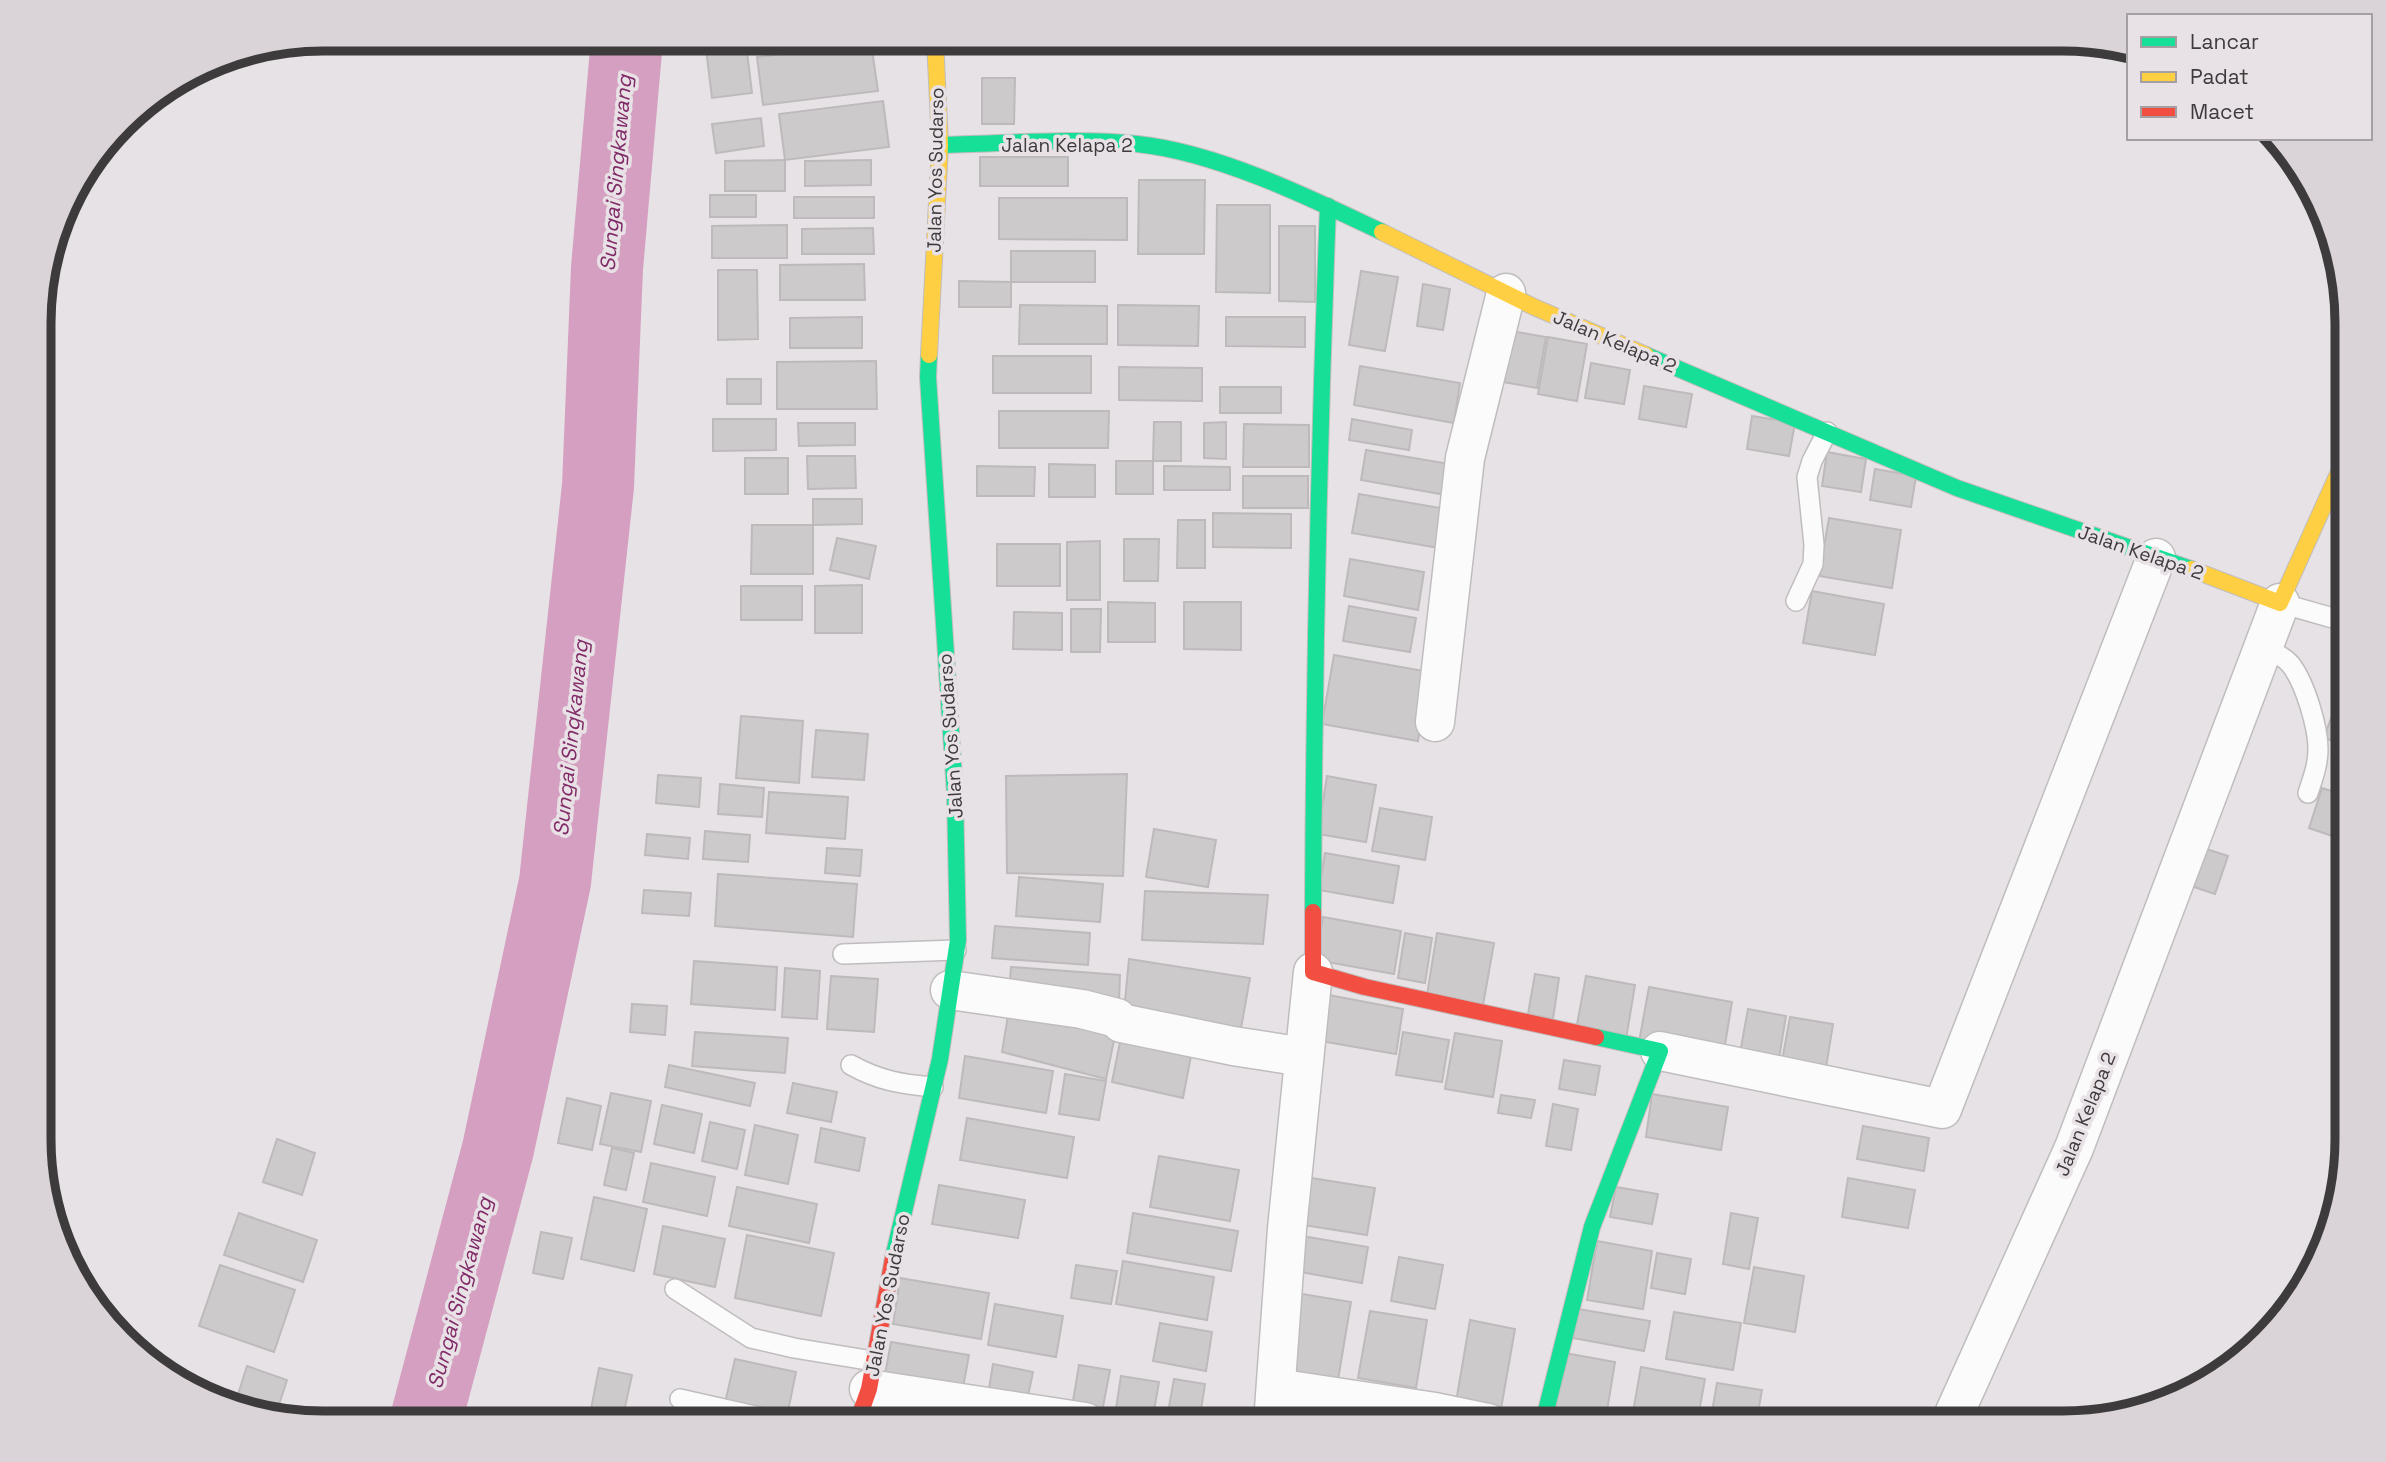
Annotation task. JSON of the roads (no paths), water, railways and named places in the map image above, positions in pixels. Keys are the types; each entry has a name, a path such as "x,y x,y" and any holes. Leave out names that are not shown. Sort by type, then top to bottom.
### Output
{"street":[{"name":"Jalan Yos Sudarso","path":"866,1391 897,1238 940,1059 958,940 955,794 928,377 940,145 936,51"},
{"name":"Jalan Kelapa 2","path":"940,145 1100,142 1168,149 1227,166 1328,206 1506,293 1957,488 2205,574 2263,597"},
{"path":"1328,206 1319,435 1314,687 1313,972 1287,1229 1275,1406 1408,1411"},
{"path":"1435,722 1465,458 1506,293"},
{"name":"Jalan Kelapa 2","path":"1955,1411 2074,1148 2262,650 2263,597 2335,474"},
{"path":"1313,972 1365,987 1942,1109 2156,558"},
{"path":"950,990 1082,1009 1117,1018 1121,1023 1304,1057"},
{"path":"1547,1411 1592,1227 1660,1051"},
{"path":"866,1391 1004,1411"}],"lane":[{"path":"1796,601 1812,564 1814,545 1807,477 1827,432"},
{"path":"2263,597 2335,618"},
{"path":"2262,650 2276,653 2291,663 2301,682 2312,716 2318,748 2316,772 2308,793"},
{"path":"843,954 956,950"},
{"path":"851,1065 872,1076 895,1083 933,1087"},
{"path":"675,1289 751,1338 794,1348 866,1391"},
{"path":"680,1399 733,1411"}],"waterway":[{"name":"Sungai Singkawang","path":"428,1411 498,1149 555,882 598,486 607,268 626,51"}]}
